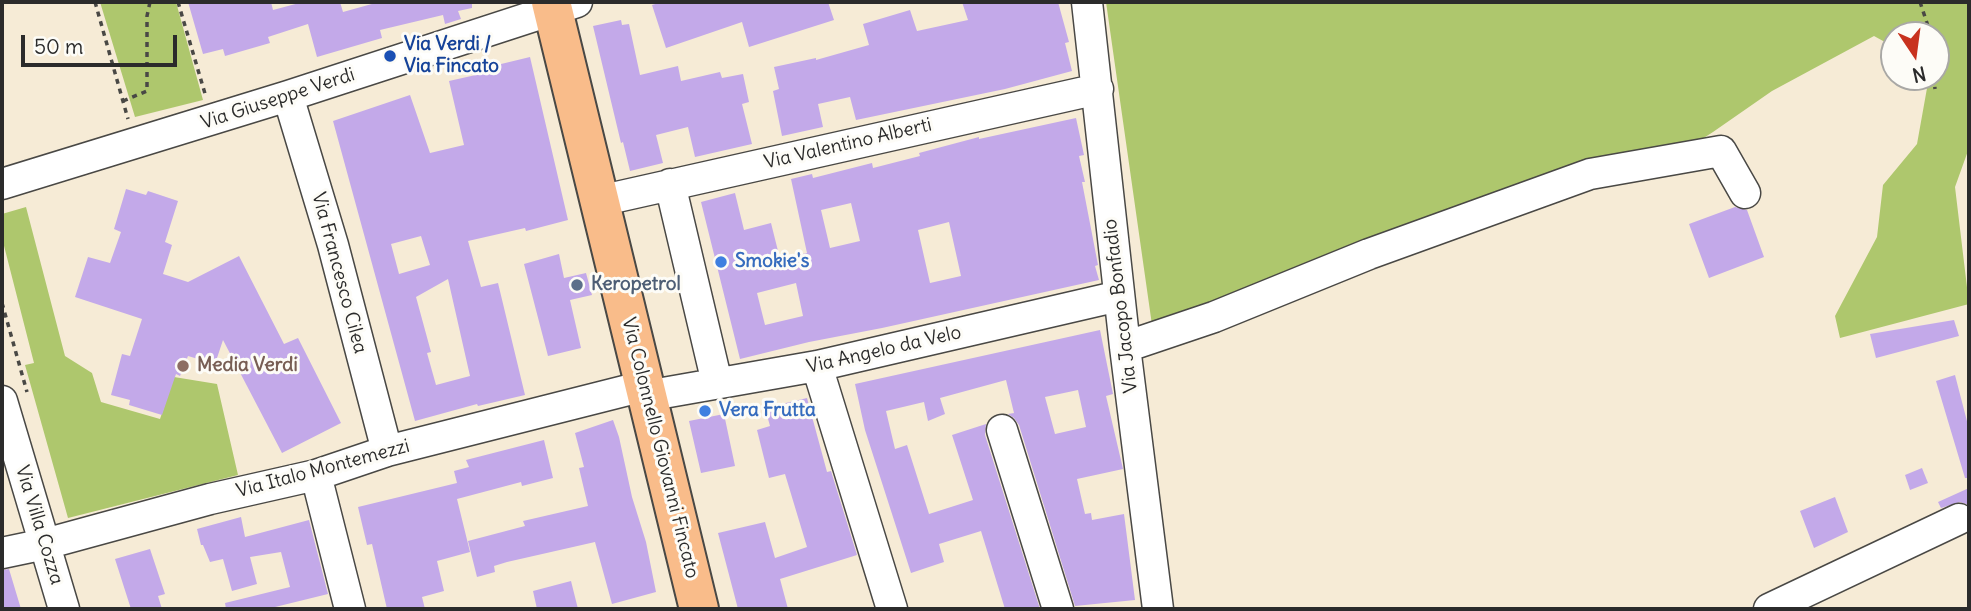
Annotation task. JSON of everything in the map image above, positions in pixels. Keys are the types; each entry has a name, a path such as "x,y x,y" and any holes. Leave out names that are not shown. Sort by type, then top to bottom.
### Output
{"main road":[{"name":"Via Colonnello Giovanni Fincato","path":"560,4 599,201 698,609"}],"street":[{"name":"Via Jacopo Bonfadio","path":"1087,2 1119,296 1158,609"},
{"name":"Via Giuseppe Verdi","path":"2,184 288,96 560,4"},
{"name":"Via Valentino Alberti","path":"599,201 1098,89"},
{"name":"Via Francesco Cilea","path":"288,96 333,246 387,452"},
{"path":"1125,347 1214,317 1368,254 1591,174 1721,150 1745,193"},
{"path":"670,184 717,383"},
{"name":"Via Angelo da Velo","path":"645,391 717,383 817,366 1119,296"},
{"path":"817,366 892,609"},
{"name":"Via Italo Montemezzi","path":"2,553 45,544 209,499 316,475 387,452 645,391"},
{"name":"Via Villa Cozza","path":"2,401 64,609"},
{"path":"1002,430 1058,609"},
{"path":"316,475 350,609"},
{"path":"1769,609 1959,519"}],"path":[{"path":"96,2 130,125"},
{"path":"123,101 147,91 146,16 150,2"},
{"path":"178,2 207,103"},
{"path":"1920,2 1926,21"}],"green space":[{"path":"100,2 176,2 203,100 135,117"},
{"path":"1106,2 1969,2 1969,148 1955,187 1969,304 1840,338 1835,316 1877,237 1883,185 1917,144 1926,91 1950,91 1950,21 1880,21 1880,39 1874,36 1772,91 1636,181 1629,178 1517,209 1152,325"},
{"path":"26,207 65,356 92,373 101,402 160,419 174,377 217,384 238,475 68,518 25,365 34,363 2,238 2,214"}],"building":[{"path":"188,2 271,2 273,10 303,2 340,2 343,12 379,2 472,2 472,8 458,11 461,19 445,24 443,15 380,30 382,38 317,57 308,24 268,37 270,43 225,56 223,49 203,54"},
{"path":"662,2 828,2 834,20 749,47 742,22 666,48 652,5"},
{"path":"962,2 1058,2 1069,42 1065,43 1072,71 1005,89 856,120 850,97 818,104 823,127 782,136 773,91 779,89 774,67 816,60 869,45 863,24 910,10 917,31 968,20"},
{"path":"621,20 622,25 629,24 640,75 678,66 681,81 720,72 722,78 743,74 749,102 742,104 752,144 695,157 688,127 656,135 663,163 630,171 593,26"},
{"path":"530,57 568,220 526,231 525,228 468,241 481,287 498,283 525,395 478,406 477,404 415,421 333,121 410,95 430,153 464,145 449,81 498,70 497,65","holes":["421,236 430,265 399,274 391,244","448,279 470,376 436,385 427,353 431,352 416,297"]},
{"path":"1076,118 1084,155 1079,156 1085,182 1082,182 1099,280 740,359 701,202 735,193 744,230 771,223 780,259 807,253 791,179 812,174 813,178 872,163 873,168 920,156 919,153","holes":["851,203 860,241 830,248 821,210","949,222 961,276 930,283 918,230","796,283 803,316 765,325 757,293"]},
{"path":"126,189 146,195 148,191 178,201 165,242 172,245 163,274 188,282 239,256 284,344 298,338 341,423 282,453 223,340 215,364 188,356 180,376 176,374 162,415 129,405 130,400 111,395 122,354 130,356 142,319 75,297 88,257 110,263 121,232 114,229"},
{"path":"1735,207 1747,210 1764,257 1709,278 1689,224"},
{"path":"559,254 564,278 586,273 592,295 570,300 581,348 548,356 524,264"},
{"path":"1954,320 1959,336 1876,358 1870,334"},
{"path":"1100,330 1113,394 1106,396 1123,469 1077,479 1085,514 1091,513 1092,520 1124,514 1135,600 1075,606 1019,425 1008,414 1014,413 1006,380 940,398 945,414 928,421 924,402 886,411 895,449 907,445 929,514 973,500 952,435 986,424 985,435 1040,609 1005,609 981,531 939,544 944,562 911,573 865,430 855,384","holes":["1078,390 1086,427 1055,434 1045,397"]},
{"path":"1955,375 1969,429 1969,478 1965,478 1936,381"},
{"path":"807,398 827,472 831,471 857,555 780,579 788,609 738,609 718,533 765,522 775,558 807,547 785,474 769,478 757,430 770,426 765,408"},
{"path":"724,414 735,466 701,473 689,421"},
{"path":"613,420 646,542 656,592 612,604 595,542 507,562 494,566 495,572 477,577 468,541 525,526 523,521 588,506 579,468 584,467 575,433"},
{"path":"544,440 553,478 522,486 521,482 457,499 470,552 437,561 444,591 422,597 425,609 387,609 372,544 367,545 358,507 457,483 454,471 469,467 466,460"},
{"path":"1922,468 1928,483 1910,490 1905,475"},
{"path":"1969,488 1969,505 1960,502 1941,508 1938,502"},
{"path":"1835,497 1848,532 1814,548 1800,511"},
{"path":"241,517 245,537 309,520 328,594 267,609 226,609 225,603 290,587 281,552 250,557 257,584 232,591 223,559 210,562 201,545 197,529"},
{"path":"150,549 165,594 158,596 162,609 131,609 115,559"},
{"path":"9,569 21,609 2,609 2,570"},
{"path":"571,581 578,609 537,609 533,591"}],"place":[{"name":"Via Verdi / Via Fincato","path":"390,56"},
{"name":"Smokie's","path":"721,262"},
{"name":"Keropetrol","path":"577,285"},
{"name":"Media Verdi","path":"183,366"},
{"name":"Vera Frutta","path":"705,411"}]}
